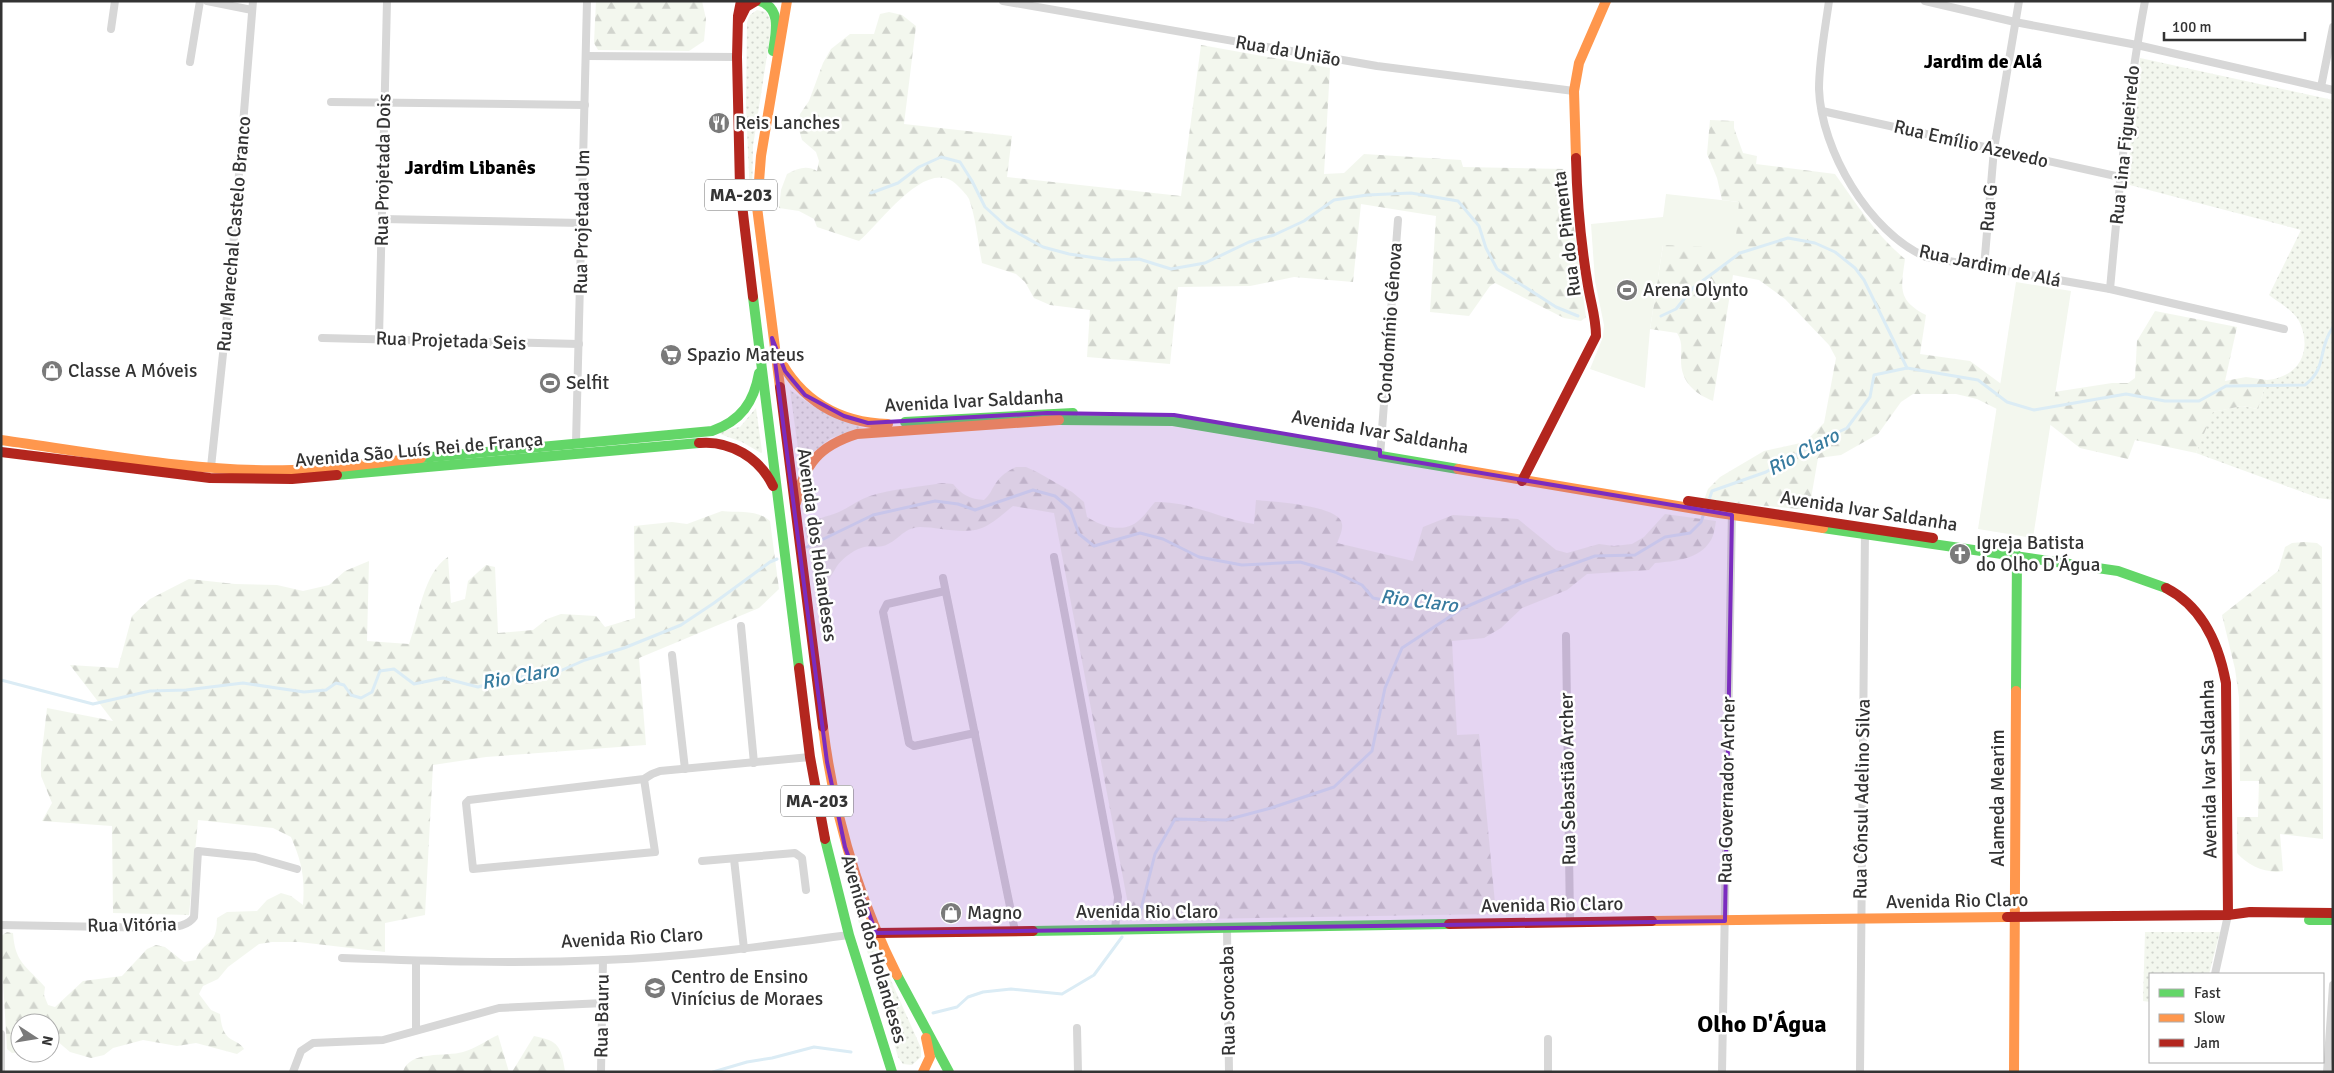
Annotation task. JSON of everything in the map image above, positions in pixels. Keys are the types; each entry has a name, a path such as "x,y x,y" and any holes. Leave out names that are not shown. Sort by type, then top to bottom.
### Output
{"main road":[{"name":"Avenida dos Holandeses","path":"741,1 738,12 737,58 740,188 810,757 825,841 849,935 892,1072"},
{"path":"738,35 743,11 749,4 756,1"},
{"path":"758,179 776,20 772,7 760,1"},
{"name":"Avenida dos Holandeses","path":"787,1 784,32 758,179 757,217 795,522 832,790 851,867 876,933 949,1072"},
{"name":"Rua do Pimenta","path":"1523,478 1592,346 1596,331 1596,318 1588,287 1576,166 1574,91 1580,63 1606,1"},
{"name":"Avenida Ivar Saldanha","path":"772,338 785,371 799,390 813,400 844,416 868,424 1047,413 1174,415 1523,478 1732,512 1997,549 2017,555 2118,571 2149,580 2182,598 2198,614 2209,631 2223,664 2228,699 2228,915"},
{"name":"Avenida São Luís Rei de França","path":"1,440 211,467 292,470 712,431 728,426 743,415 752,401 758,380 760,354"},
{"name":"Avenida Ivar Saldanha","path":"795,522 799,487 805,471 814,457 829,444 839,439 875,431 1047,420 1172,421 1380,453"},
{"name":"Avenida São Luís Rei de França","path":"1,452 210,478 292,480 708,442 733,448 762,466 774,488 783,534"},
{"name":"Alameda Mearim","path":"2014,1072 2017,555"},
{"name":"Avenida Rio Claro","path":"876,933 1227,929 1570,922 2228,915 2250,912 2333,913"},
{"name":"Avenida Rio Claro","path":"2228,915 2250,919 2333,920"},
{"path":"919,1018 930,1054 928,1064 923,1072"},
{"path":"888,1062 897,1072"}],"street":[{"path":"110,29 115,1"},
{"path":"190,62 200,1"},
{"path":"208,1 252,10"},
{"name":"Rua Marechal Castelo Branco","path":"211,467 230,297 253,1"},
{"name":"Rua Projetada Dois","path":"379,338 387,1"},
{"name":"Rua Projetada Um","path":"576,443 587,1"},
{"name":"Rua da União","path":"1003,1 1051,5 1376,66 1574,91"},
{"name":"Rua Jardim de Alá","path":"1829,1 1819,89 1826,130 1844,172 1887,231 1900,244 1926,257 2110,289 2284,329"},
{"path":"1925,1 2015,22 2137,45 2333,90"},
{"name":"Rua G","path":"1984,268 1994,149 2019,1"},
{"name":"Rua Lina Figueiredo","path":"2110,289 2120,178 2137,45 2145,1"},
{"path":"2321,87 2333,27"},
{"path":"586,56 737,58"},
{"path":"331,102 585,105"},
{"name":"Rua Emílio Azevedo","path":"1822,111 2120,178"},
{"path":"382,219 582,224"},
{"name":"Condomínio Gênova","path":"1380,453 1398,220"},
{"name":"Rua Projetada Seis","path":"322,338 579,344"},
{"name":"Rua Governador Archer","path":"1722,1072 1732,512"},
{"name":"Rua Cônsul Adelino Silva","path":"1860,1072 1865,531"},
{"path":"1054,558 1118,898 1115,930"},
{"path":"943,578 1015,931"},
{"path":"945,591 887,604 884,607 883,612 909,742 914,746 974,733"},
{"path":"741,626 754,763"},
{"name":"Rua Sebastião Archer","path":"1566,636 1570,922"},
{"path":"672,656 684,769"},
{"path":"644,779 655,852 473,869 467,801 644,779 660,772 810,757"},
{"name":"Rua Vitória","path":"1,925 165,928 185,924 194,917 198,851 255,857 297,869"},
{"path":"702,862 795,853 802,858 806,890"},
{"path":"734,858 744,949"},
{"path":"2215,973 2228,915"},
{"name":"Rua Sorocaba","path":"1227,929 1229,1072"},
{"name":"Avenida Rio Claro","path":"342,958 416,961 603,960 744,949 849,935"},
{"name":"Rua Bauru","path":"601,1072 604,1004 603,960"},
{"path":"416,961 416,1030"},
{"path":"2327,1072 2333,985"},
{"path":"293,1072 301,1050 313,1043 383,1040 500,1008 604,1004"},
{"path":"1077,1028 1078,1072"},
{"path":"1,1034 1,1072"},
{"path":"1548,1039 1548,1072"}],"highlighted area":[{"path":"772,338 785,371 805,395 844,416 868,423 1047,413 1174,415 1380,450 1380,456 1732,515 1725,921 876,933 845,847 827,762"}],"green space":[{"path":"596,1 702,1 706,19 704,41 689,51 598,50 594,43"},
{"path":"757,10 766,12 772,23 753,146 752,196 750,195 746,107 747,22 750,15"},
{"path":"889,12 902,15 916,26 904,124 1012,136 1007,177 1181,196 1201,45 1330,68 1324,174 1344,173 1364,154 1461,160 1463,167 1566,169 1586,317 1581,321 1564,318 1495,283 1490,286 1469,316 1430,312 1436,216 1361,204 1353,282 1294,277 1250,286 1178,287 1170,364 1087,357 1090,310 1050,305 1034,298 1025,282 1016,274 982,263 969,199 959,187 947,179 934,178 920,184 892,207 859,241 817,227 814,219 799,211 779,208 781,190 787,174 802,168 810,168 817,171 819,161 816,152 802,140 798,126 800,114 809,101 823,63 831,49 850,34 874,34 880,14"},
{"path":"2140,58 2333,100 2333,500 2319,498 2196,453 2212,412 2242,406 2258,409 2267,380 2288,374 2301,360 2305,342 2299,321 2290,310 2269,295 2301,230 2126,184"},
{"path":"1710,120 1734,121 1734,128 1743,153 1757,156 1756,164 1835,174 1876,230 1905,259 1903,292 1910,304 1926,315 1920,354 1970,361 2004,386 2035,395 2112,383 2128,383 2135,378 2137,341 2155,311 2237,327 2225,381 2246,377 2267,380 2258,409 2242,406 2213,412 2196,453 2135,440 2128,459 2080,448 2048,423 1999,410 1977,399 1956,394 1913,394 1901,402 1878,434 1841,455 1818,458 1809,510 1704,500 1708,489 1720,477 1764,451 1805,442 1824,423 1836,358 1829,345 1785,299 1759,280 1733,275 1713,401 1700,394 1686,381 1682,368 1681,343 1677,333 1650,329 1663,245 1739,202 1722,200 1717,178 1707,154"},
{"name":"Arena Olynto","path":"1666,194 1739,202 1735,248 1663,245 1650,329 1645,388 1590,369 1603,337 1604,325 1595,281 1591,224 1663,217"},
{"path":"2016,282 2071,291 2033,538 1978,529"},
{"path":"790,390 813,406 863,428 831,438 800,463"},
{"path":"756,408 761,453 742,442 720,434 720,431 740,427"},
{"path":"1016,467 1026,467 1072,492 1084,502 1087,517 1109,527 1121,528 1132,525 1142,518 1155,502 1180,504 1254,524 1256,500 1290,503 1318,509 1338,518 1342,526 1337,543 1413,561 1423,527 1453,515 1518,519 1556,550 1567,553 1599,544 1614,546 1632,544 1644,537 1665,514 1716,521 1711,540 1706,547 1693,556 1655,563 1649,570 1587,574 1567,590 1522,608 1501,628 1484,638 1452,641 1457,735 1479,734 1496,914 1131,920 1054,513 1013,506 980,529 964,531 928,527 914,528 904,532 888,544 880,547 864,547 854,551 839,563 827,581 815,584 805,527 813,522 839,512 870,496 942,483 953,484 967,496 984,500 1000,478"},
{"path":"722,511 747,512 765,517 770,521 779,589 759,608 639,658 646,745 486,757 433,765 425,915 385,923 385,952 299,942 259,944 228,967 218,979 203,986 199,994 211,1010 220,1014 226,1035 244,1049 237,1054 196,1043 177,1046 143,1040 113,1048 104,1055 91,1058 70,1052 60,1044 60,1013 10,1013 10,1051 7,1049 1,936 7,932 13,933 16,952 23,964 45,987 44,995 48,1005 55,1007 83,981 122,976 147,949 156,945 165,947 184,962 196,960 199,953 215,935 217,918 227,912 257,911 267,900 281,893 291,896 303,905 304,886 302,870 291,837 273,828 198,820 189,915 113,913 112,826 42,821 52,803 41,776 47,708 113,721 70,665 118,668 132,616 150,599 189,579 235,584 277,585 303,591 329,585 345,571 369,561 367,641 409,644 427,584 440,564 448,557 451,603 465,599 468,581 486,565 495,567 498,633 533,630 547,619 561,614 596,616 605,627 635,618 634,526 672,522 687,524"},
{"path":"2292,543 2317,543 2322,547 2323,839 2280,834 2283,871 2277,872 2258,868 2241,858 2237,853 2237,817 2258,817 2259,781 2240,781 2239,697 2235,669 2222,615 2278,571 2285,547"},
{"path":"840,858 860,911 921,1048 921,1057 912,1065 903,1064 898,1057"},
{"path":"2145,932 2220,932 2209,973 2149,973 2149,1002 2143,1001"},
{"path":"498,1035 509,1072 403,1072 407,1065 420,1057 467,1051"},
{"path":"534,1036 549,1040 557,1046 562,1056 565,1072 512,1072"}],"waterway":[{"path":"871,193 898,183 919,167 941,157 960,162 985,207 1007,227 1043,247 1069,254 1110,260 1139,259 1171,269 1205,263 1249,242 1274,235 1304,221 1334,200 1367,195 1411,193 1458,201 1479,226 1486,248 1497,269 1556,307 1578,316"},
{"name":"Rio Claro","path":"1661,316 1676,309 1693,288 1740,253 1788,238 1815,243 1835,252 1855,268 1864,280 1907,368"},
{"name":"Rio Claro","path":"1708,503 1712,491 1766,472 1847,428 1870,397 1874,375 1907,368 1978,380 2007,402 2034,410 2126,394 2165,401 2199,401 2226,386 2305,385 2317,372 2325,343 2333,327"},
{"name":"Rio Claro","path":"807,547 873,515 935,501 958,504 975,510 1033,490 1055,496 1070,509 1079,534 1094,546 1140,533 1163,539 1199,557 1242,565 1300,562 1335,572 1362,585 1373,598 1411,605 1461,609 1526,581 1595,556 1635,555 1665,537 1690,533 1701,522 1704,513"},
{"name":"Rio Claro","path":"1,680 93,704 150,691 186,690 243,683 304,692 326,690 336,683 344,685 351,695 361,698 372,692 380,671 394,669 414,684 443,678 478,687 506,679 560,671 681,625 777,559"},
{"path":"1139,917 1155,854 1175,819 1226,820 1271,808 1334,787 1372,751 1385,688 1402,648 1460,610"},
{"path":"933,1013 957,1007 968,997 983,992 1011,989 1062,994 1094,975 1122,937"},
{"path":"713,1072 747,1062 772,1058 814,1047 851,1052"}],"traffic: fast":[{"path":"760,1 767,5 775,15 776,29 773,51"},
{"path":"753,297 799,668"},
{"path":"421,458 712,431 731,422 744,409 754,393 759,373"},
{"path":"905,422 1073,413"},
{"path":"1059,420 1173,421 1458,469"},
{"path":"337,475 699,443"},
{"path":"1823,528 2118,571 2166,588"},
{"path":"2016,691 2017,555"},
{"path":"825,839 849,935 892,1072"},
{"path":"2309,920 2333,920"},
{"path":"1033,931 1449,924"},
{"path":"897,975 949,1072"}],"traffic: slow":[{"path":"780,387 757,207 761,156 787,1"},
{"path":"1576,158 1574,91 1579,63 1606,1"},
{"path":"778,356 787,372 798,385 823,406 837,414 853,419 870,423 888,424"},
{"path":"796,503 804,477 815,458 833,444 857,434 1059,420"},
{"path":"1,440 146,461 256,470 324,468 421,458"},
{"path":"1458,469 1719,513 1823,528"},
{"path":"2014,1072 2016,691"},
{"path":"823,727 834,792 849,854 870,915 897,975"},
{"path":"1652,921 2007,917"},
{"path":"923,1072 930,1057 926,1038"}],"traffic: jam":[{"path":"741,1 738,16 737,57 740,188 753,297"},
{"path":"740,19 746,7 756,1"},
{"path":"1522,481 1596,336 1581,239 1576,158"},
{"path":"780,387 823,727"},
{"path":"699,443 722,445 743,453 760,467 773,486"},
{"path":"1,452 210,478 292,479 337,475"},
{"path":"1688,501 1933,538"},
{"path":"2166,588 2190,606 2207,628 2219,655 2226,683 2228,915"},
{"path":"799,668 810,757 825,839"},
{"path":"2007,917 2228,915 2250,912 2333,913"},
{"path":"1449,924 1652,921"},
{"path":"876,933 1033,931"}],"place":[{"name":"Reis Lanches","path":"719,123"},
{"name":"Arena Olynto","path":"1627,290"},
{"name":"Spazio Mateus","path":"671,355"},
{"name":"Classe A Móveis","path":"52,371"},
{"name":"Selfit","path":"550,383"},
{"name":"Igreja Batista do Olho D'Água","path":"1960,554"},
{"name":"Magno","path":"951,913"},
{"name":"Centro de Ensino Vinícius de Moraes","path":"655,988"}],"district":[{"name":"Jardim de Alá","path":"1983,61"},
{"name":"Jardim Libanês","path":"470,167"},
{"name":"Olho D'Água","path":"1762,1024"}]}
